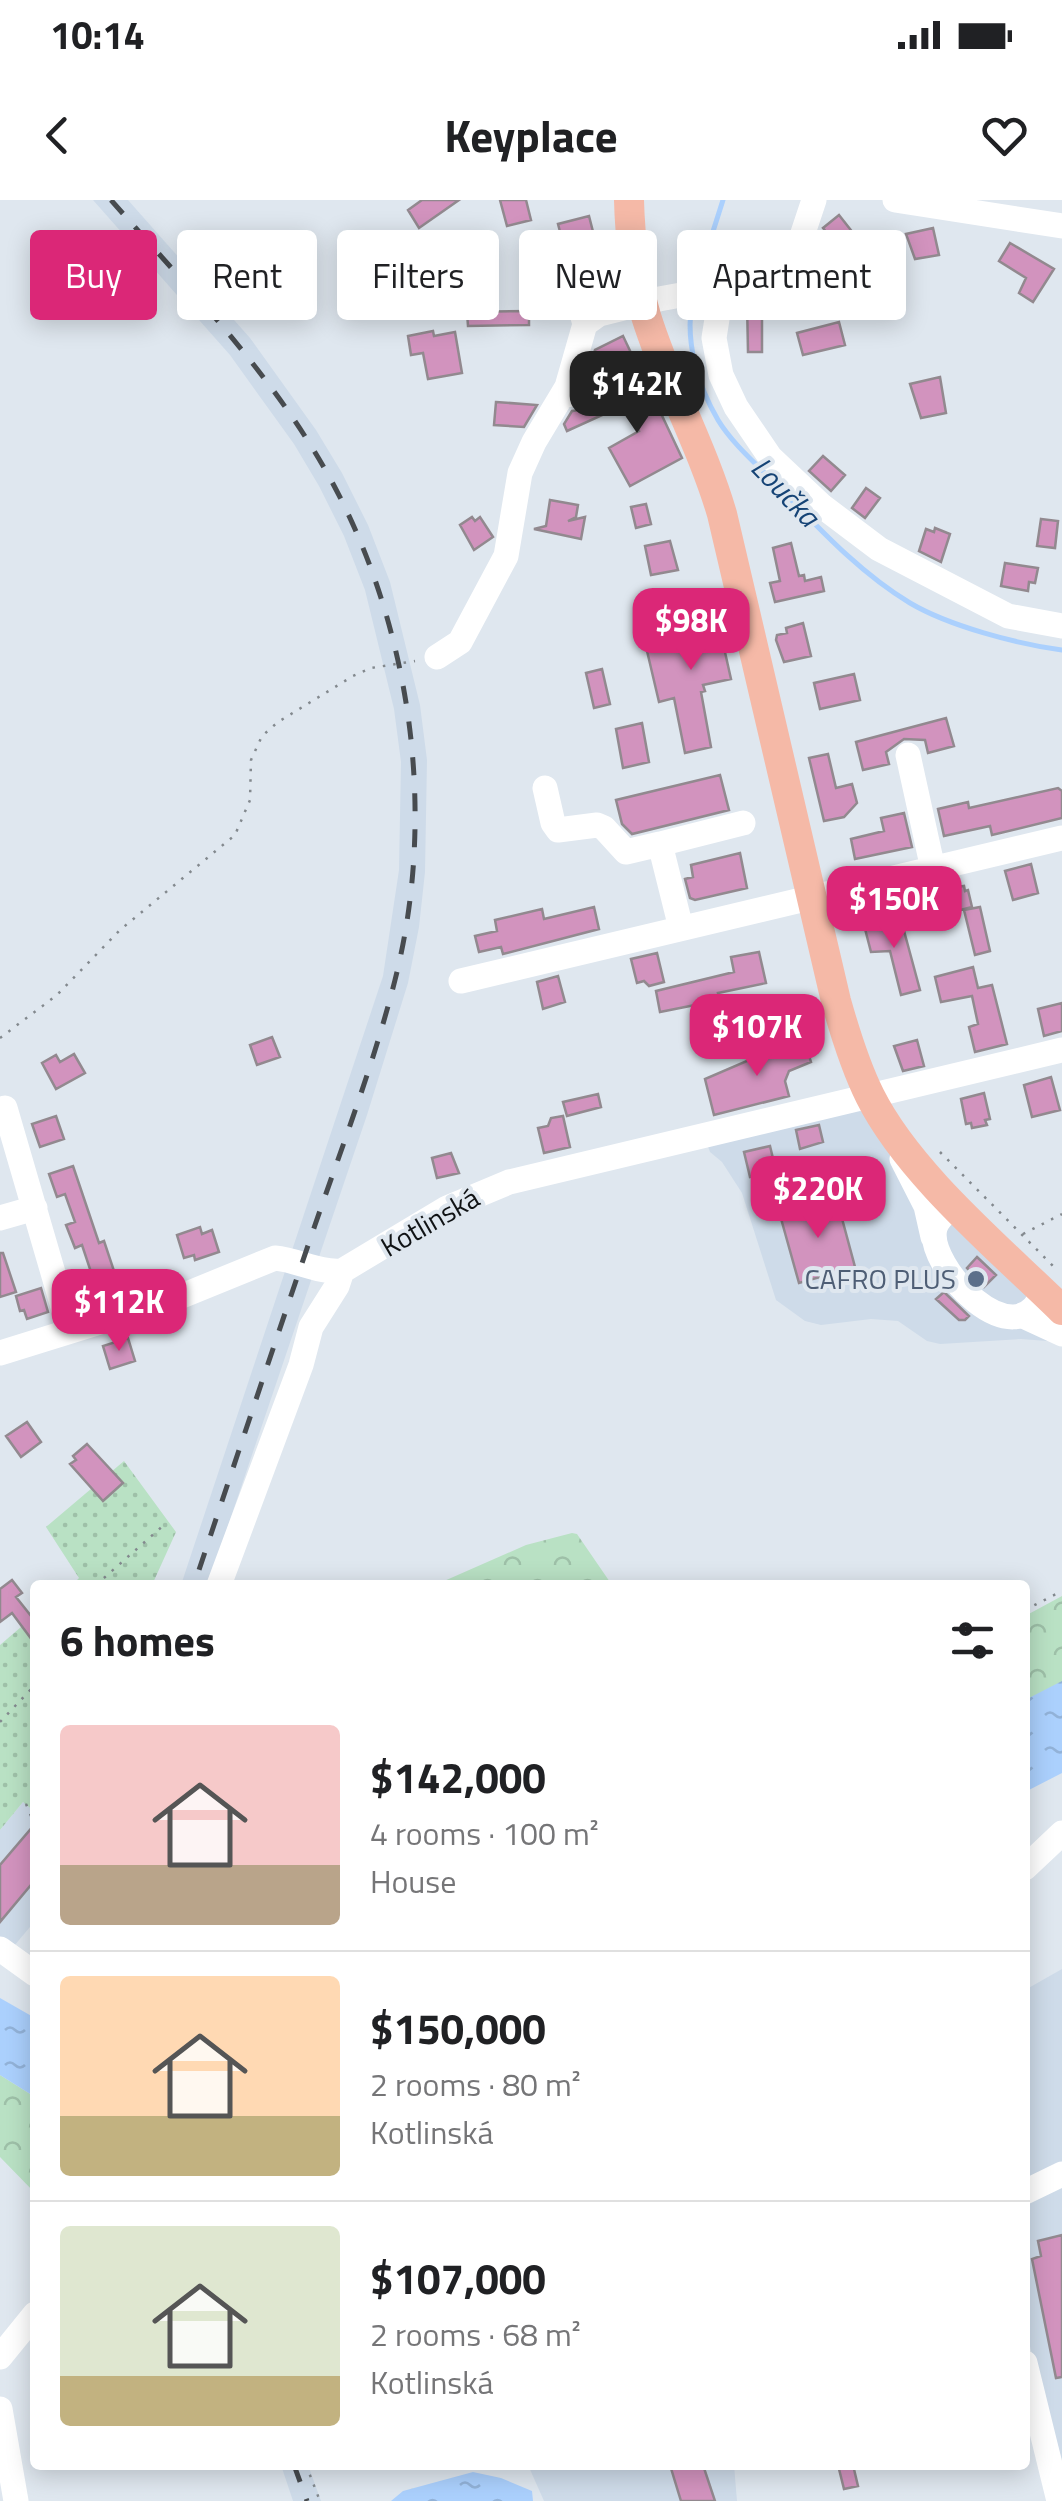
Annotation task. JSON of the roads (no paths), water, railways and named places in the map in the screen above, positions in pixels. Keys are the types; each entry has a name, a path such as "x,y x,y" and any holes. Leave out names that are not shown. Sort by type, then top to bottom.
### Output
{"main road":[{"path":"629,200 632,230"},
{"path":"648,320 710,473 722,514 844,1030 871,1098 894,1135 955,1205 1056,1292"}],"street":[{"path":"804,230 814,200"},
{"path":"895,200 1062,226"},
{"path":"437,658 460,642 506,556 520,472 568,387 584,320"},
{"path":"585,324 590,320"},
{"path":"709,320 720,375 736,407 770,457 822,506 878,549 1008,616 1062,626"},
{"path":"562,396 593,394 664,361"},
{"path":"908,756 933,869"},
{"path":"545,788 558,830 597,825 626,852 743,824"},
{"path":"462,981 1062,838"},
{"path":"660,844 680,928"},
{"name":"Kotlinská","path":"342,1271 447,1208 491,1188 1062,1050"},
{"path":"5,1108 70,1330"},
{"path":"894,1135 926,1206 942,1264 985,1308 998,1315 1023,1316 1062,1334"},
{"path":"933,1240 938,1218 955,1205"},
{"path":"0,1218 34,1208"},
{"path":"0,1352 177,1298 275,1258 291,1259 324,1271 342,1271 311,1327 222,1580"},
{"path":"1023,1316 1056,1292"},
{"path":"1030,1863 1062,1833"},
{"path":"0,1949 30,1970"},
{"path":"1030,2190 1062,2174"},
{"path":"0,2357 30,2320"},
{"path":"1030,2383 1059,2501"},
{"path":"0,2410 16,2501"}],"water":[{"path":"1062,1681 1062,1773 1030,1789 1030,1697"},
{"path":"0,1998 30,2015 30,2094 0,2075"},
{"path":"473,2472 532,2491 533,2501 391,2501 403,2491"}],"waterway":[{"name":"Loučka","path":"713,230 723,200"},
{"name":"Loučka","path":"690,320 695,363 718,420 744,452 838,547 891,591 926,611 984,633 1062,650"}],"railway":[{"path":"111,200 256,368 331,480 359,538 398,660 415,788 408,917 387,1011 196,1580"},
{"path":"296,2470 307,2501"}],"place":[{"name":"CAFRO PLUS","path":"976,1279"}]}
